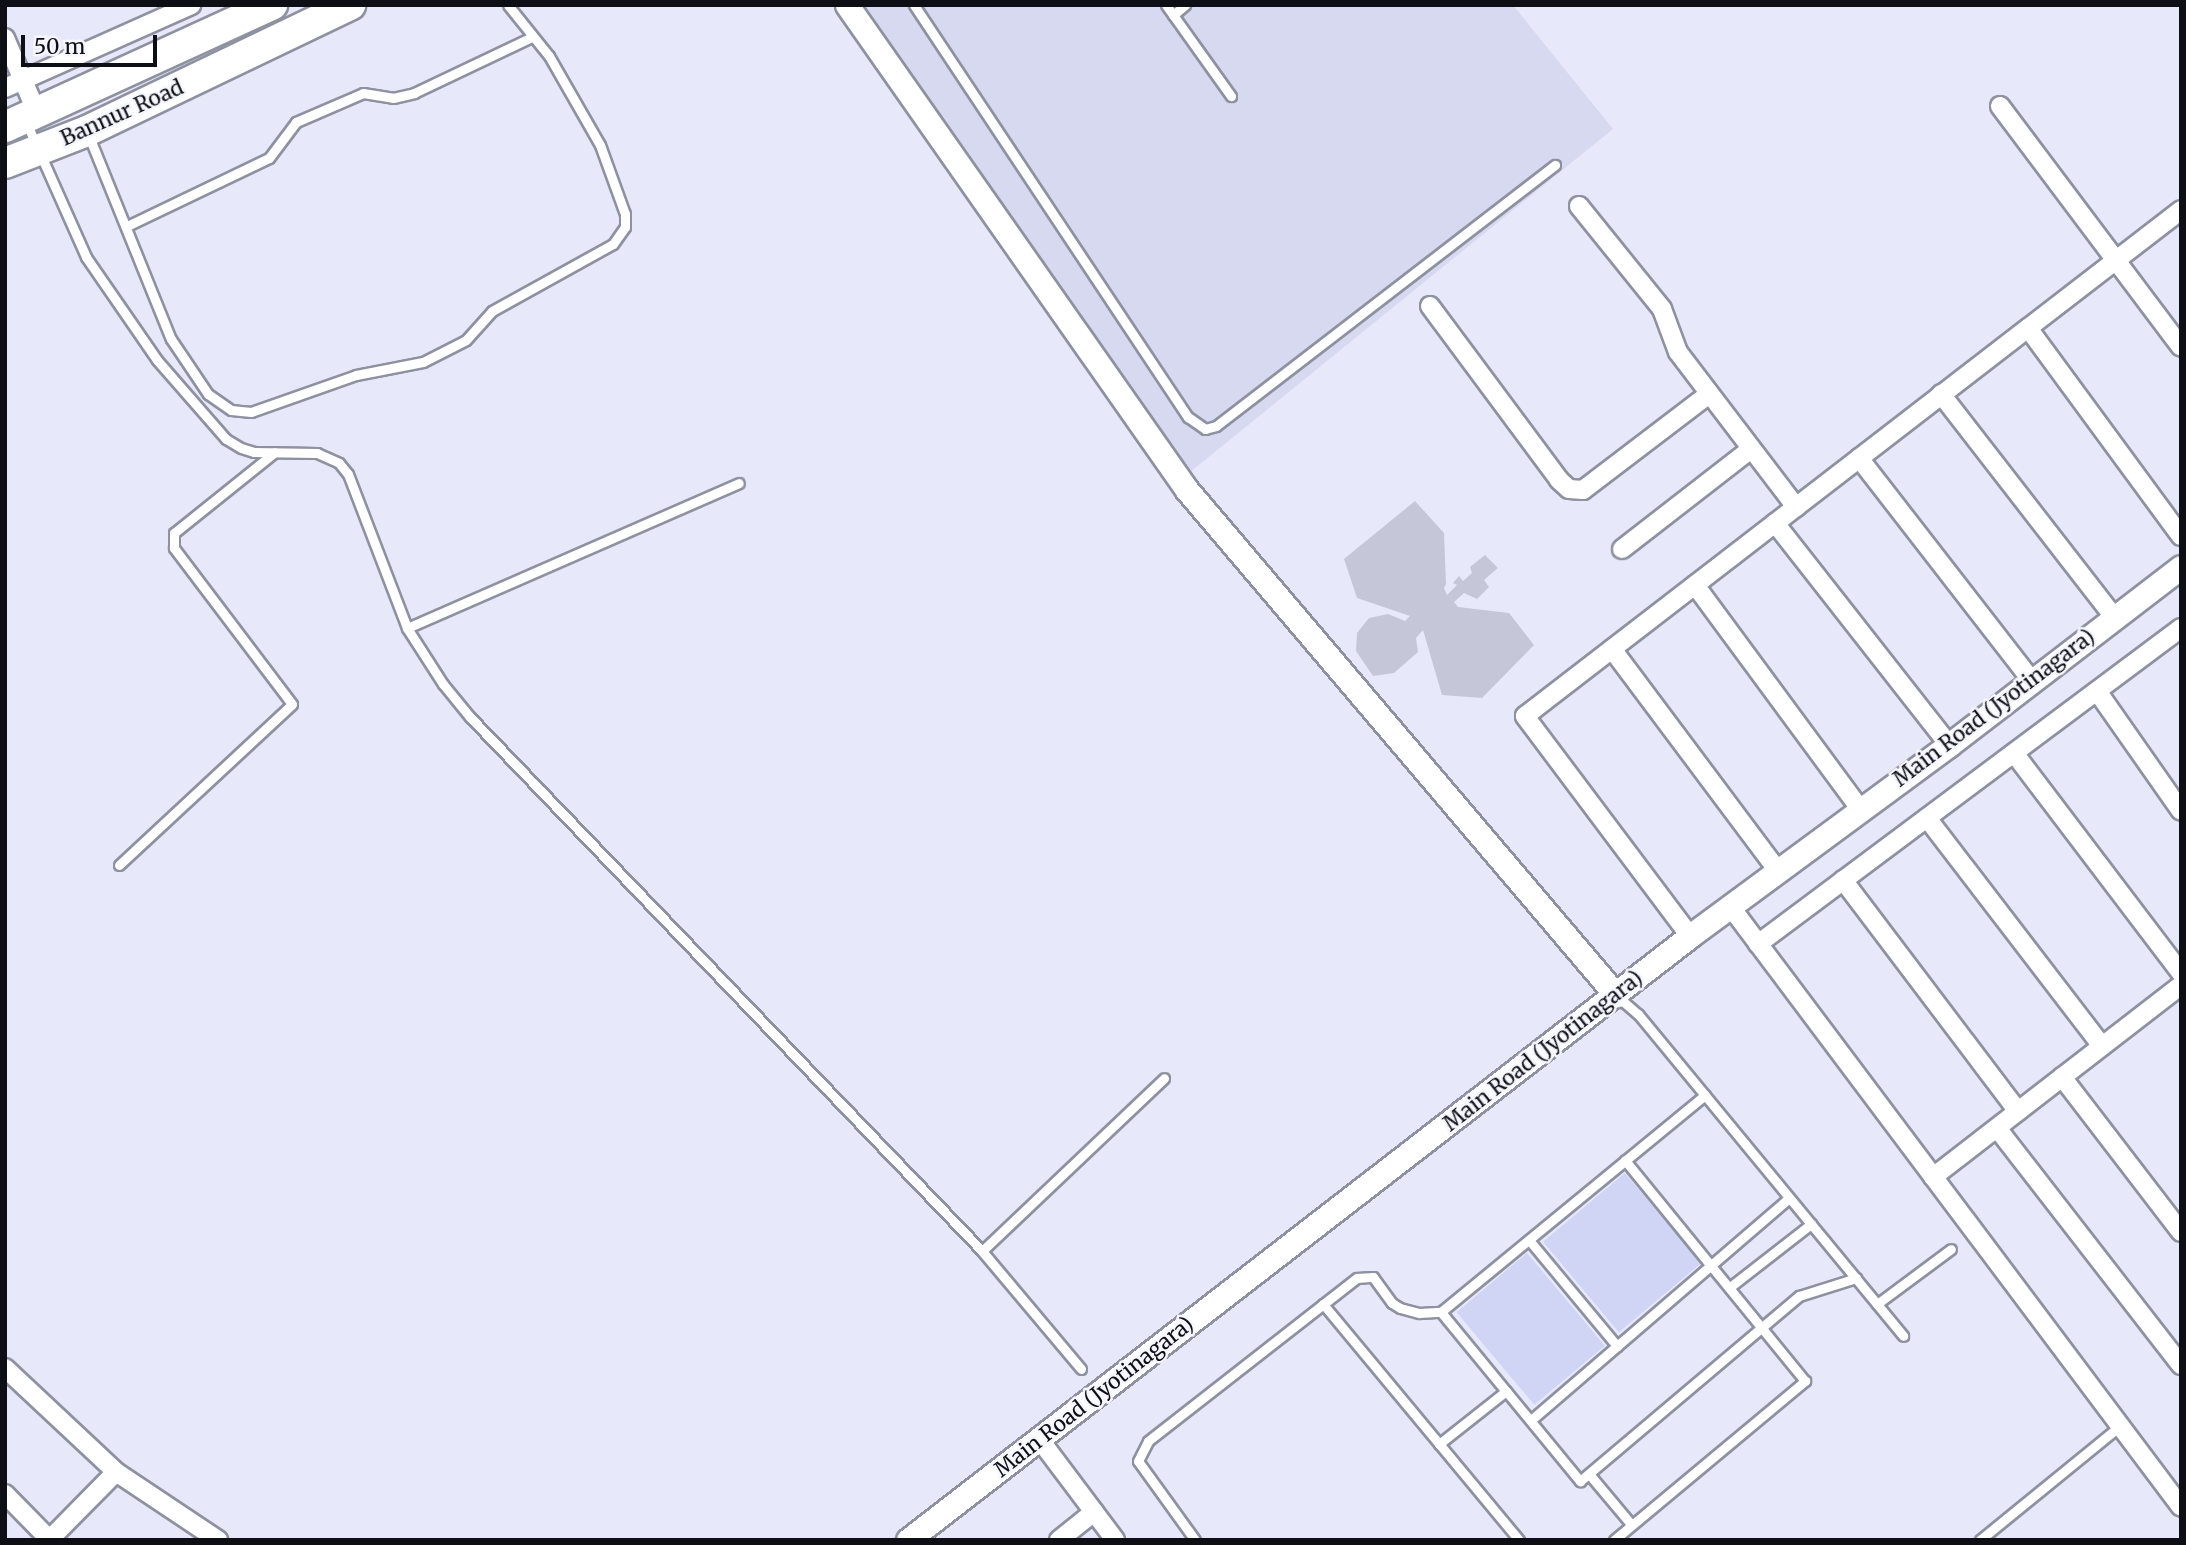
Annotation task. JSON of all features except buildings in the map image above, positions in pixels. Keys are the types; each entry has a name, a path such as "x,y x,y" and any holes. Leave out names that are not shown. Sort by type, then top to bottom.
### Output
{"main road":[{"path":"22,120 272,5"},
{"name":"Bannur Road","path":"5,163 87,131 350,5"}],"street":[{"path":"5,88 191,5"},
{"path":"847,5 1188,490 1616,995"},
{"path":"5,38 23,80 22,120"},
{"path":"2000,106 2181,347"},
{"path":"1578,206 1662,309 1678,352 1796,506"},
{"path":"1690,936 1525,716 2181,210"},
{"path":"1430,306 1559,480 1569,489 1583,490 1709,394"},
{"path":"2028,328 2181,536"},
{"path":"1941,394 2114,617"},
{"path":"1622,549 1751,449"},
{"path":"1859,458 2031,680"},
{"path":"1775,523 1949,745"},
{"name":"Main Road (Jyotinagara)","path":"908,1540 1690,936 1949,745 2181,567"},
{"path":"1695,585 1860,809"},
{"path":"1758,944 2181,629"},
{"path":"1612,649 1779,872"},
{"path":"2097,691 2181,811"},
{"path":"2014,753 2181,973"},
{"path":"1927,818 2102,1046"},
{"path":"1843,880 2018,1111"},
{"path":"1730,906 2181,1507"},
{"path":"1933,1177 2181,985"},
{"path":"2062,1077 2181,1232"},
{"path":"1997,1128 2181,1365"},
{"path":"5,1368 116,1472 218,1540"},
{"path":"1040,1440 1115,1540"},
{"path":"5,1494 49,1540 116,1472"},
{"path":"1059,1540 1094,1512"}],"lane":[{"path":"87,131 171,339 208,394 231,410 251,412 356,375 423,362 466,340 492,311 613,244 625,228 625,214 600,145 549,56 508,5"},
{"path":"915,5 1188,417 1205,429 1216,426 1555,165"},
{"path":"1166,5 1231,96"},
{"path":"1173,15 1185,5"},
{"path":"127,226 269,158 296,122 363,93 393,98 414,93 532,37"},
{"path":"22,120 38,149 86,257 157,360 226,439 254,452 317,453 330,457 348,474 407,628 443,684 470,717 982,1251 1081,1369"},
{"path":"119,865 292,704 173,548 174,533 275,452"},
{"path":"407,628 739,483"},
{"path":"1616,995 1638,1014 1903,1336"},
{"path":"982,1251 1164,1078"},
{"path":"1195,1540 1138,1461 1148,1441 1365,1275 1373,1277 1392,1303 1400,1308 1419,1313 1441,1312 1705,1095"},
{"path":"1614,1540 1805,1381 1625,1160"},
{"path":"1531,1420 1710,1263 1789,1198"},
{"path":"1730,1287 1811,1224"},
{"path":"1529,1240 1617,1346"},
{"path":"1877,1304 1951,1248"},
{"path":"1441,1312 1580,1481 1799,1296 1856,1278"},
{"path":"1324,1304 1519,1540"},
{"path":"1440,1444 1506,1391"},
{"path":"1980,1540 2120,1426"},
{"path":"1589,1474 1631,1524"}],"shaded area":[{"path":"861,5 1513,5 1613,129 1189,473"},
{"path":"1625,1173 1701,1263 1619,1332 1543,1242"},
{"path":"1527,1253 1605,1346 1534,1405 1457,1312"}]}
